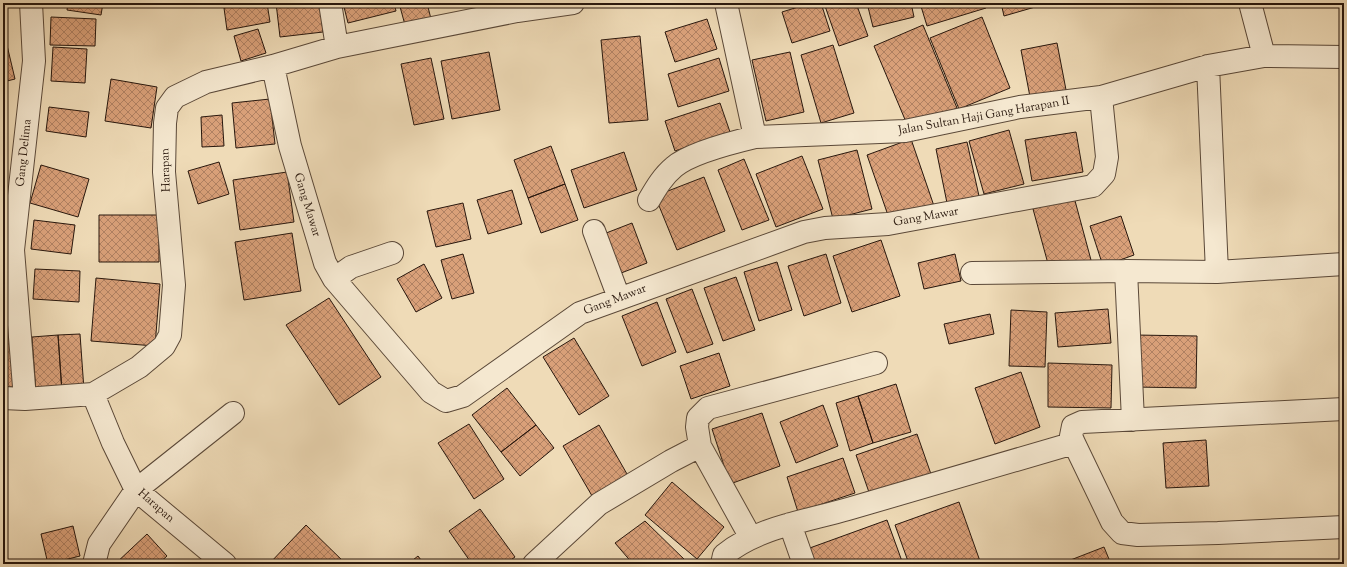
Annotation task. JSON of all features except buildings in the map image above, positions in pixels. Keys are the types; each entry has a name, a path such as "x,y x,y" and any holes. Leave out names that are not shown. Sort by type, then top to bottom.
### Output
{"street":[{"name":"Gang Delima","path":"25,399 13,250 34,61 31,3"},
{"path":"330,3 337,47"},
{"name":"Harapan","path":"225,564 136,490 113,443 93,394 139,367 164,346 170,335 174,286 164,172 165,123 167,108 175,97 206,82 273,66 337,47 517,11 573,3"},
{"path":"726,3 755,137"},
{"path":"1250,3 1264,56"},
{"name":"Jalan Sultan Haji Gang Harapan II","path":"649,200 657,186 675,166 692,157 729,143 755,137 905,131 1020,108 1101,97 1208,66 1264,56 1344,57"},
{"name":"Gang Mawar","path":"273,66 290,146 324,263 334,279 431,392 446,401 463,396 580,313 804,232 826,228 888,224 1093,186 1104,174 1107,157 1101,97"},
{"path":"1208,66 1217,272"},
{"path":"594,231 619,298"},
{"path":"334,279 350,267 392,253"},
{"path":"972,272 1217,272 1344,264"},
{"path":"1126,271 1133,420"},
{"path":"751,538 700,446 697,427 698,418 708,408 876,363"},
{"path":"3,398 25,399 93,394"},
{"path":"1344,409 1082,422 1073,426 1071,436 1112,522 1122,533 1138,535 1211,534 1344,527"},
{"path":"94,564 99,544 136,490 233,413"},
{"path":"722,564 724,555 734,547 751,538 790,524 836,513 1074,443"},
{"path":"534,564 599,504 671,461 700,446"},
{"path":"790,524 804,564"}]}
